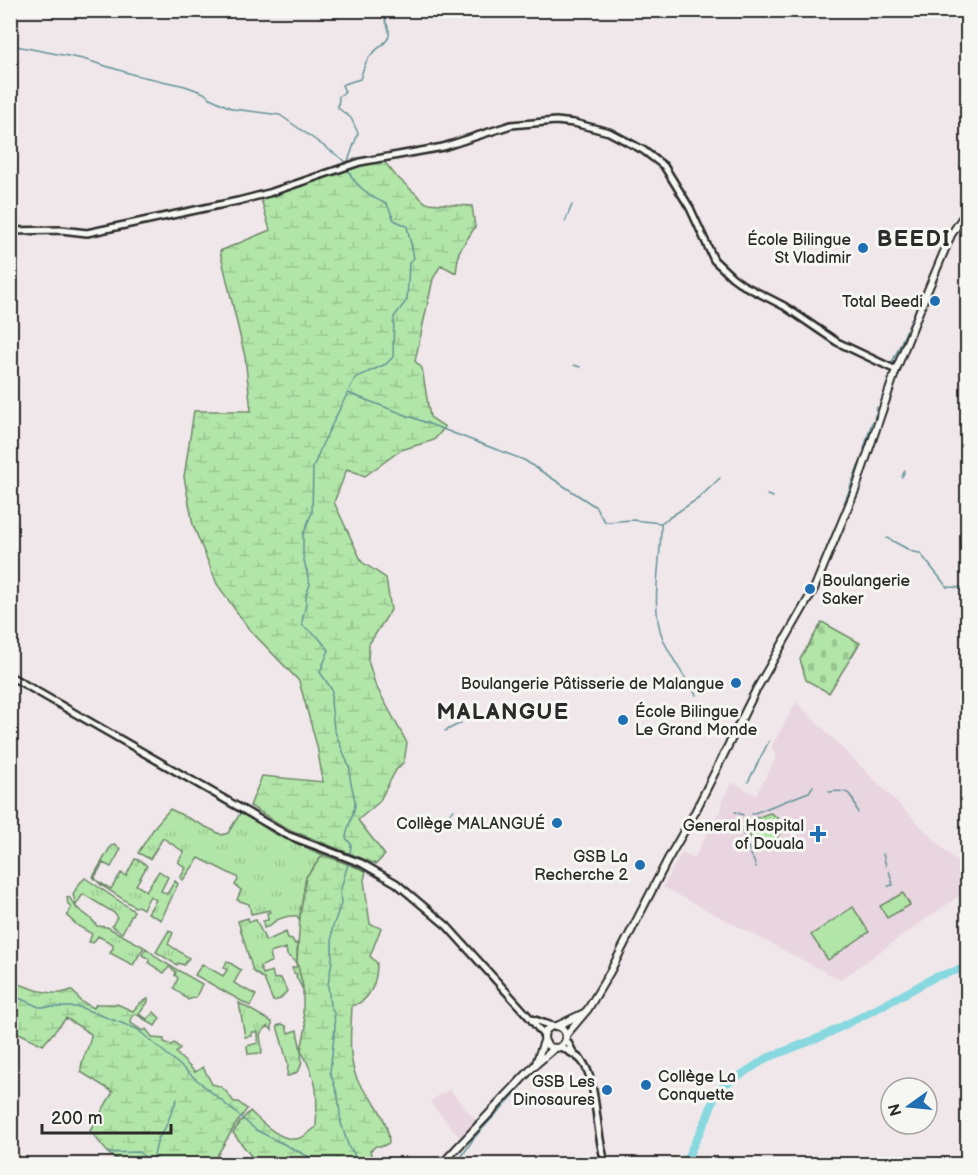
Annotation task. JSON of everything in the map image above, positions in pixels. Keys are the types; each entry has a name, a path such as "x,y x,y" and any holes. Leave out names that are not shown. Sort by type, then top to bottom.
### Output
{"main road":[{"path":"442,1164 534,1066 558,1048 589,1007 610,972 668,859 694,814 756,690 814,589 863,471 896,370 951,235 968,209"},
{"path":"534,1066 548,1028 584,1013"},
{"path":"555,1026 561,1027 566,1037"},
{"path":"544,1038 551,1048 558,1048"}],"street":[{"path":"10,231 61,230 87,233 238,201 269,193 360,162 443,147 511,125 556,121 574,123 609,132 643,150 664,166 690,208 714,260 732,277 784,306 837,342 896,370"},
{"path":"10,676 272,826 361,863 396,883 447,926 530,1018 544,1038"},
{"path":"530,1018 555,1026"},
{"path":"566,1037 575,1055"},
{"path":"558,1048 575,1055 584,1063 590,1074 600,1146 606,1164"}],"shaded area":[{"name":"General Hospital of Douala","path":"796,702 968,873 967,890 840,980 663,887 682,852 694,858 720,813 723,805 720,804 732,782 756,795 776,758 772,746"},
{"path":"449,1089 478,1123 462,1140 430,1102"}],"green space":[{"path":"382,159 396,176 426,203 472,206 475,227 459,252 456,273 441,265 433,279 415,361 422,368 430,417 445,427 434,440 401,450 365,476 347,469 334,502 362,562 386,578 391,610 369,644 368,660 375,684 407,743 404,762 396,770 379,802 358,820 385,855 376,864 286,828 250,806 262,776 323,782 317,746 299,681 248,628 217,584 193,525 184,477 194,411 251,411 245,357 220,251 270,230 261,199 329,173"},
{"path":"822,622 860,643 829,693 806,680 800,659"},
{"path":"170,809 222,835 228,833 241,812 273,833 323,855 306,877 299,920 297,916 286,917 264,928 263,921 268,920 267,913 270,910 251,914 249,904 237,900 241,890 235,885 237,877 199,858 183,880 180,878 186,868 178,862 184,852 163,838 150,859 138,853 156,825"},
{"path":"770,813 777,817 781,831 775,843 756,849 748,830 753,819"},
{"path":"115,845 121,849 111,867 103,863 95,877 97,881 93,877 111,846"},
{"path":"323,855 366,871 364,880 370,924 381,928 370,956 377,963 372,989 364,1000 352,1006 350,1044 355,1072 360,1084 380,1112 389,1143 376,1146 370,1151 374,1164 254,1164 255,1161 233,1133 250,1111 273,1131 287,1138 300,1138 316,1127 316,1087 301,1050 306,1027 303,1013 303,986 297,962 306,877"},
{"path":"135,859 147,866 136,885 146,891 159,871 168,877 161,891 167,894 175,881 178,884 161,920 148,913 156,900 150,896 143,909 135,907 97,881 111,889 121,873 126,876"},
{"path":"85,878 134,911 122,933 112,926 117,917 116,914 83,894 76,905 73,894"},
{"path":"903,893 910,905 887,918 880,906"},
{"path":"67,897 97,926 107,927 144,947 133,965 110,953 113,944 98,936 93,943 89,942 92,934 67,916 71,908"},
{"path":"853,907 869,932 828,960 811,935"},
{"path":"248,918 249,922 256,920 266,941 286,932 288,938 292,939 295,944 297,943 297,962 302,988 292,968 297,966 295,961 287,955 286,948 270,953 272,961 260,967 263,974 272,971 274,979 281,978 287,991 280,999 273,1001 264,979 253,971 238,921"},
{"path":"169,930 173,933 168,944 189,958 184,965 178,963 177,965 156,952"},
{"path":"146,948 160,960 202,984 196,997 188,1000 174,988 178,978 175,975 176,972 169,967 164,973 149,963 149,959 142,955"},
{"path":"227,961 241,970 234,983 256,995 250,1006 195,975 202,964 223,976 227,970 224,968"},
{"path":"11,981 49,993 71,990 80,1001 94,1008 96,1004 117,1004 133,1011 141,1002 148,999 139,1014 147,1019 154,1012 160,1018 155,1026 136,1014 131,1018 131,1023 143,1031 146,1029 153,1038 164,1039 164,1042 171,1045 174,1043 180,1048 176,1053 195,1072 203,1067 212,1084 225,1090 234,1102 238,1102 247,1109 212,1164 124,1164 110,1155 90,1131 113,1092 81,1072 91,1034 66,1018 43,1045 11,1029"},
{"path":"239,1003 272,1022 272,1030 268,1026 260,1034 262,1053 248,1054 247,1046 258,1043 258,1032 252,1032 252,1036 245,1037"},
{"path":"282,1024 286,1026 288,1033 297,1030 302,1058 299,1070 287,1076 288,1064 277,1026"}],"waterway":[{"path":"347,164 358,133 351,118 338,108 339,96 345,92 342,85 360,79 368,59 386,41 389,33 385,21 389,16 389,10"},
{"path":"10,43 83,59 135,75 185,86 204,93 233,109 280,115 345,161"},
{"path":"348,168 358,185 387,204 394,220 407,226 414,258 409,263 407,300 394,317 393,357 386,364 355,378 313,468 312,512 303,535 303,556 310,585 306,594 302,622 303,626 317,636 329,650 320,672 332,690 334,729 350,769 355,804 346,838 351,844 350,855"},
{"path":"565,222 572,205"},
{"path":"891,365 921,298"},
{"path":"574,365 580,367"},
{"path":"348,393 524,460 596,507 606,522 632,520 661,523 699,498 720,478"},
{"path":"876,411 877,407"},
{"path":"874,418 876,413"},
{"path":"864,449 872,422"},
{"path":"859,465 861,460"},
{"path":"850,488 858,466"},
{"path":"902,477 905,470"},
{"path":"844,503 850,489"},
{"path":"767,495 773,497"},
{"path":"661,523 656,597 659,626 670,653 696,695"},
{"path":"887,538 913,552 920,553 947,587 968,588"},
{"path":"445,731 461,723"},
{"path":"748,782 769,741"},
{"path":"752,814 809,792 813,786"},
{"path":"829,792 841,791 849,794 858,813"},
{"path":"432,829 454,810"},
{"path":"735,812 743,815"},
{"path":"727,819 739,824 740,827"},
{"path":"742,831 752,857"},
{"path":"883,854 886,866"},
{"path":"753,859 756,867"},
{"path":"349,860 340,892 341,904 332,929 332,961 328,985 335,1027 330,1072 338,1096 341,1123 349,1148 354,1153 355,1164"},
{"path":"888,886 893,885 889,871"},
{"path":"684,1164 715,1096 722,1087 767,1058 821,1037 935,977 968,967"},
{"path":"10,994 39,1007 79,1007 137,1029 256,1130 323,1164"},
{"path":"499,1111 522,1086"},
{"path":"107,1153 138,1152 148,1159 153,1159 158,1139 177,1099"},
{"path":"462,1156 474,1138 497,1113"},
{"path":"475,1121 481,1118"}],"place":[{"name":"École Bilingue St Vladimir","path":"863,248"},
{"name":"Total Beedi","path":"935,301"},
{"name":"Boulangerie Saker","path":"810,589"},
{"name":"Boulangerie Pâtisserie de Malangue","path":"736,683"},
{"name":"École Bilingue Le Grand Monde","path":"623,720"},
{"name":"Collège MALANGUÉ","path":"557,823"},
{"name":"General Hospital of Douala","path":"818,834"},
{"name":"GSB La Recherche 2","path":"640,865"},
{"name":"Collège La Conquette","path":"646,1085"},
{"name":"GSB Les Dinosaures","path":"607,1090"}],"district":[{"name":"BEEDI","path":"914,238"},
{"name":"MALANGUE","path":"503,711"}]}
